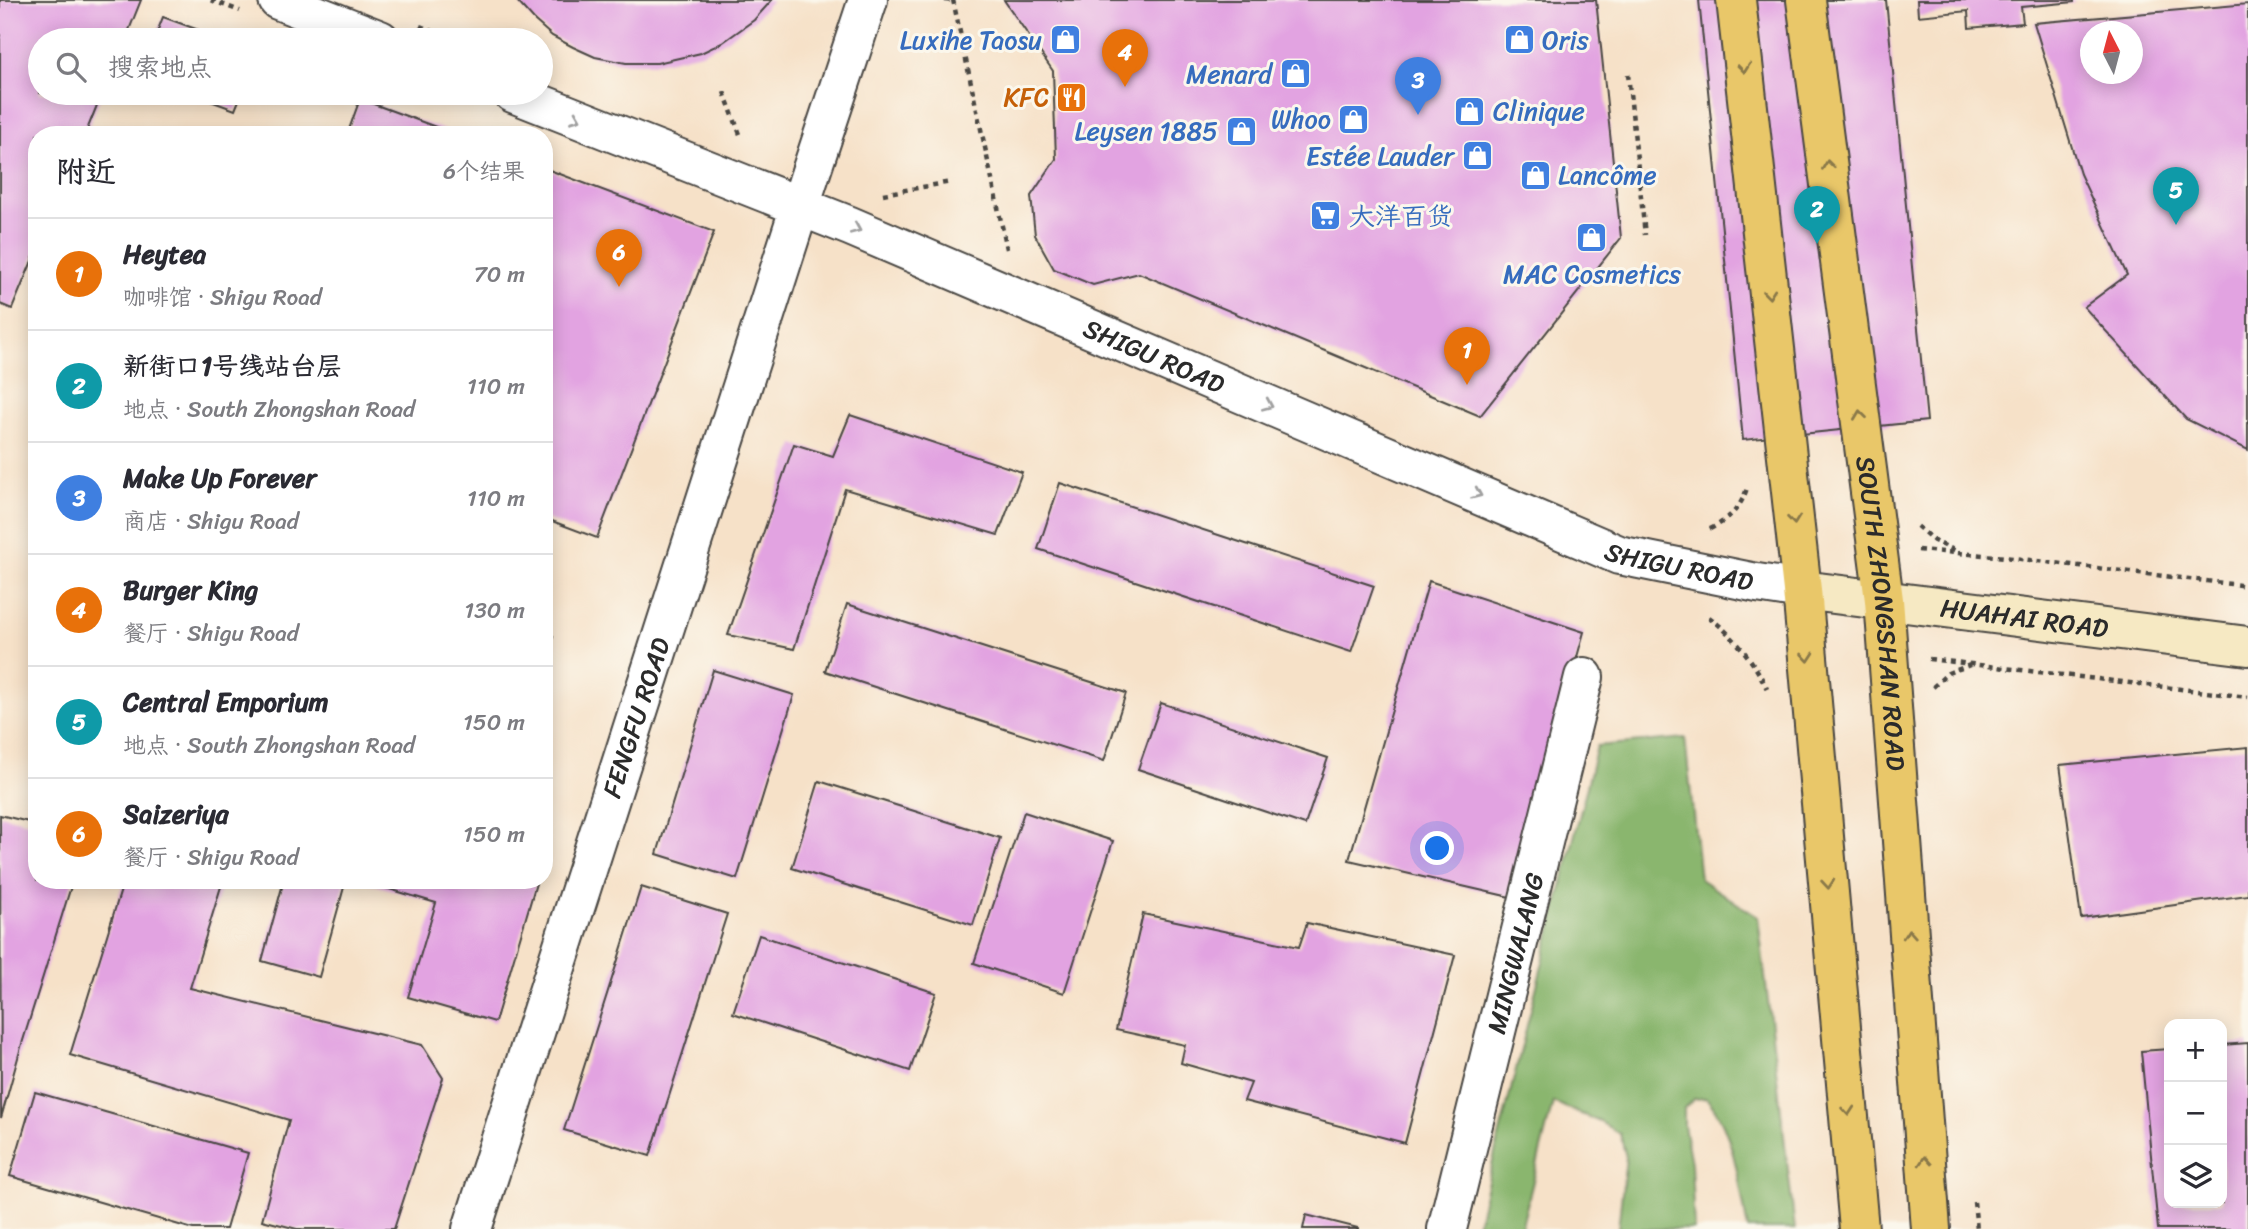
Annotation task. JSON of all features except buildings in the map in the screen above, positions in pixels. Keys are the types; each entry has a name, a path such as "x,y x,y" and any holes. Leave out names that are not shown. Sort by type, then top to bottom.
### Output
{"main road":[{"path":"1736,0 1802,590 1859,1229"},
{"name":"SOUTH ZHONGSHAN ROAD","path":"1806,0 1884,600 1931,1229"},
{"name":"HUAHAI ROAD","path":"1802,590 2248,646"}],"street":[{"path":"278,0 349,28"},
{"name":"FENGFU ROAD","path":"471,1229 868,0"},
{"name":"SHIGU ROAD","path":"543,105 800,206 1619,555 1802,590"},
{"name":"MINGWALANG","path":"1447,1229 1584,677"}],"path":[{"path":"945,0 953,1 1008,253"},
{"path":"1628,75 1645,235"},
{"path":"724,92 743,143"},
{"path":"873,195 951,182"},
{"path":"1703,531 1721,524 1733,514 1745,497 1747,487"},
{"path":"1914,522 1934,541 1964,554"},
{"path":"1911,550 2248,586"},
{"path":"1707,615 1746,654 1770,695"},
{"path":"1928,695 1938,680 1948,673 1973,664"}],"green space":[{"path":"1685,738 1700,879 1758,917 1795,1229 1748,1229 1729,1142 1716,1110 1706,1098 1694,1099 1684,1108 1684,1126 1691,1163 1694,1229 1618,1229 1626,1157 1620,1134 1600,1122 1553,1102 1521,1229 1476,1229 1597,746"}],"place":[{"name":"Luxihe Taosu","path":"1065,40"},
{"name":"Oris","path":"1519,40"},
{"name":"Menard","path":"1295,74"},
{"name":"Burger King","path":"1125,87"},
{"name":"KFC","path":"1072,97"},
{"name":"Clinique","path":"1470,111"},
{"name":"Make Up Forever","path":"1418,115"},
{"name":"Whoo","path":"1354,119"},
{"name":"Leysen 1885","path":"1241,131"},
{"name":"Estée Lauder","path":"1477,156"},
{"name":"Lancôme","path":"1535,175"},
{"name":"大洋百货","path":"1326,216"},
{"name":"Central Emporium","path":"2176,225"},
{"name":"MAC Cosmetics","path":"1592,238"},
{"name":"新街口1号线站台层","path":"1817,244"},
{"name":"Saizeriya","path":"619,287"},
{"name":"Heytea","path":"1467,385"}]}
